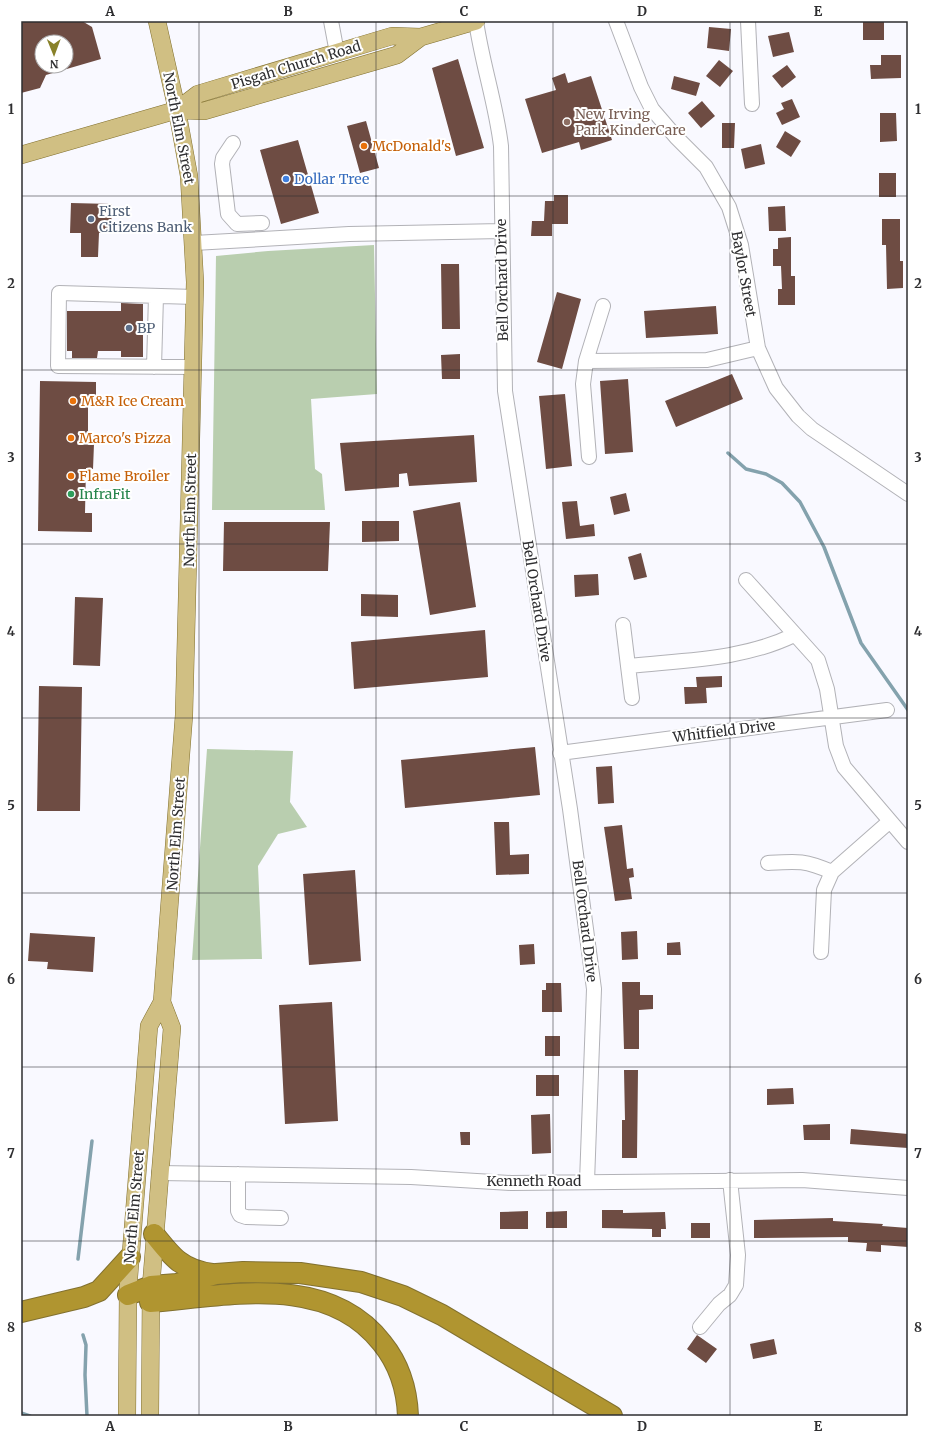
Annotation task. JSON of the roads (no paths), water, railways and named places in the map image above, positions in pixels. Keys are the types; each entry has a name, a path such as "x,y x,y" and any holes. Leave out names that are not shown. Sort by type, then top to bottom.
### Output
{"highway":[{"path":"154,1234 170,1254 183,1266 201,1272 216,1274"},
{"path":"21,1312 84,1297 99,1291 130,1257"},
{"path":"151,1294 177,1284 216,1274 262,1271 300,1272 342,1278 382,1288 403,1296 442,1315 612,1416"},
{"path":"128,1295 296,1295 328,1303 354,1316 366,1325 388,1351 401,1377 406,1392 408,1416"}],"main road":[{"name":"North Elm Street","path":"127,1416 128,1295 130,1257 149,1026 162,1002 184,715 195,297 194,243 189,176 177,110 157,21"},
{"name":"Pisgah Church Road","path":"177,110 198,94 392,36 421,37 476,21"},
{"name":"Pisgah Church Road","path":"21,155 177,110 204,111 397,55 421,37"},
{"name":"North Elm Street","path":"150,1416 151,1294 154,1234 172,1028 162,1002"}],"street":[{"path":"330,21 337,53"},
{"name":"Bell Orchard Drive","path":"476,21 500,139 505,391 586,923 594,989 587,1182"},
{"name":"Baylor Street","path":"616,21 641,87 652,109 676,138 706,167 729,207 740,245 758,348 776,388 798,416 828,441 908,494"},
{"path":"748,21 752,104"},
{"path":"234,144 223,158 222,164 228,214 237,224"},
{"path":"237,224 262,223"},
{"path":"234,242 237,224"},
{"path":"194,243 234,242 349,234 502,231"},
{"path":"193,367 58,366 59,293 195,297"},
{"path":"154,367 156,296"},
{"path":"589,457 583,384 586,361 603,306"},
{"path":"586,361 707,360 758,348"},
{"path":"746,580 818,660 827,689 836,746 844,767 908,842"},
{"path":"623,626 632,698"},
{"path":"628,666 714,657 757,650 794,635"},
{"name":"Whitfield Drive","path":"560,753 887,710"},
{"path":"821,952 824,890 832,872 890,821"},
{"path":"768,863 793,861 811,862 832,872"},
{"name":"Kenneth Road","path":"159,1173 429,1177 511,1183 730,1180 841,1182 908,1188"},
{"path":"238,1174 238,1211 240,1215 246,1217 281,1218"},
{"path":"700,1327 719,1304 730,1295 736,1285 738,1255 730,1180"}],"waterway":[{"path":"728,453 746,469 766,474 782,483 800,502 824,547 861,643 908,710"},
{"path":"78,1259 92,1141"},
{"path":"83,1335 86,1345 85,1375 87,1416"},
{"path":"21,1413 30,1416"}],"place":[{"name":"New Irving Park KinderCare","path":"567,122"},
{"name":"McDonald's","path":"364,146"},
{"name":"Dollar Tree","path":"286,179"},
{"name":"First Citizens Bank","path":"91,219"},
{"name":"BP","path":"129,328"},
{"name":"M&R Ice Cream","path":"73,401"},
{"name":"Marco's Pizza","path":"71,438"},
{"name":"Flame Broiler","path":"71,476"},
{"name":"InfraFit","path":"71,494"}]}
